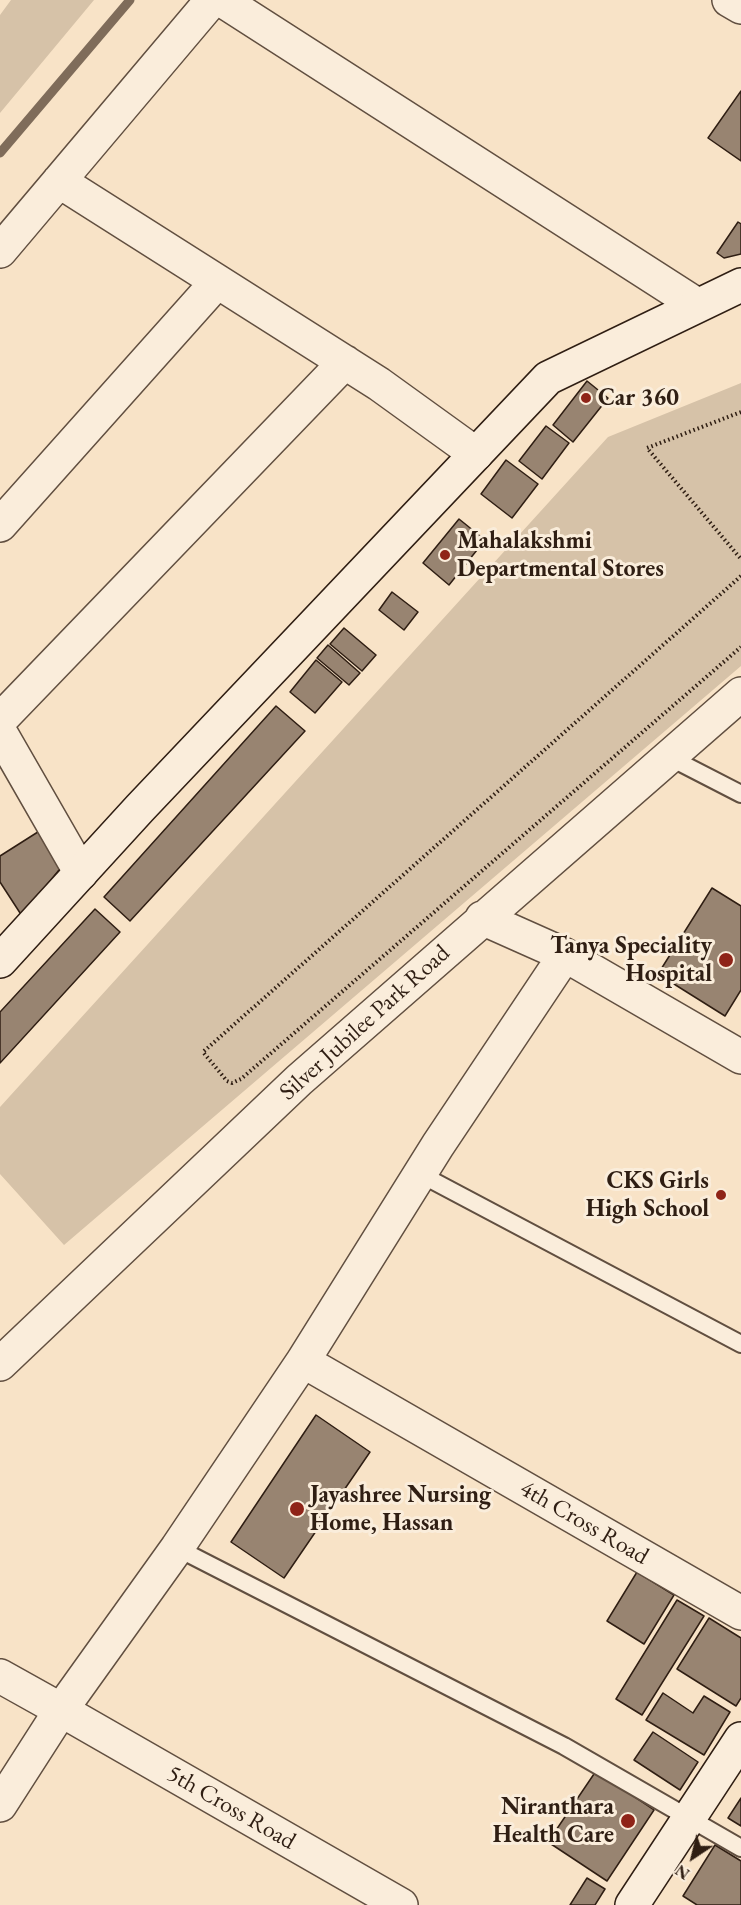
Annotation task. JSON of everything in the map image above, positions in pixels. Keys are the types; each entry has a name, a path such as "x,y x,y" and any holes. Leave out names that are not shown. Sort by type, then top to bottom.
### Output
{"street":[{"path":"0,251 212,0"},
{"path":"222,0 697,305"},
{"path":"729,0 741,7"},
{"path":"59,181 345,362 476,454"},
{"path":"0,525 217,282"},
{"path":"0,961 548,378 741,285"},
{"path":"0,720 345,362"},
{"name":"Silver Jubilee Park Road","path":"0,1364 299,1080 741,694"},
{"path":"0,732 81,873"},
{"path":"482,918 566,955 741,1057"},
{"path":"0,1805 61,1710 177,1548 303,1361 420,1174 566,955"},
{"name":"4th Cross Road","path":"303,1361 741,1613"},
{"name":"5th Cross Road","path":"0,1676 401,1905"},
{"path":"632,1905 741,1739"}],"lane":[{"path":"669,757 741,794"},
{"path":"420,1174 741,1344"},
{"path":"177,1548 564,1746 741,1848"}],"path":[{"path":"741,412 647,448 741,559"},
{"path":"741,576 203,1052 227,1081 232,1083 241,1079 741,647"}],"shaded area":[{"path":"11,0 94,0 0,113 0,15"},
{"path":"741,383 741,666 64,1245 0,1174 0,1107 608,437"}],"building":[{"path":"741,91 741,161 708,138"},
{"path":"738,222 741,224 741,254 724,258 717,253"},
{"path":"587,381 608,398 573,442 553,425"},
{"path":"546,426 569,443 542,479 519,461"},
{"path":"506,460 538,484 512,518 481,494"},
{"path":"459,519 485,540 449,585 423,563"},
{"path":"392,592 418,612 404,630 379,610"},
{"path":"344,628 376,655 362,671 330,644"},
{"path":"328,645 360,673 349,685 317,658"},
{"path":"316,660 342,682 315,713 290,692"},
{"path":"276,706 305,731 130,921 104,897"},
{"path":"41,830 63,865 22,916 0,882 0,856"},
{"path":"712,888 741,906 741,990 725,1016 658,974"},
{"path":"95,909 120,932 0,1063 0,1012"},
{"path":"316,1415 370,1452 284,1578 231,1542"},
{"path":"637,1572 674,1595 644,1644 607,1621"},
{"path":"677,1600 704,1616 642,1715 616,1699"},
{"path":"709,1618 741,1638 741,1698 736,1706 677,1669"},
{"path":"663,1693 693,1713 704,1696 730,1712 704,1755 646,1720"},
{"path":"653,1732 698,1762 680,1790 634,1760"},
{"path":"596,1771 654,1810 607,1881 548,1842"},
{"path":"741,1798 741,1826 728,1818"},
{"path":"715,1845 741,1861 741,1905 697,1905 683,1896"},
{"path":"587,1878 605,1889 595,1905 570,1905"}],"waterway":[{"path":"0,153 130,0"}],"place":[{"name":"Car 360","path":"586,398"},
{"name":"Mahalakshmi Departmental Stores","path":"445,555"},
{"name":"Tanya Speciality Hospital","path":"726,960"},
{"name":"CKS Girls High School","path":"721,1195"},
{"name":"Jayashree Nursing Home, Hassan","path":"297,1509"},
{"name":"Niranthara Health Care","path":"628,1821"}]}
